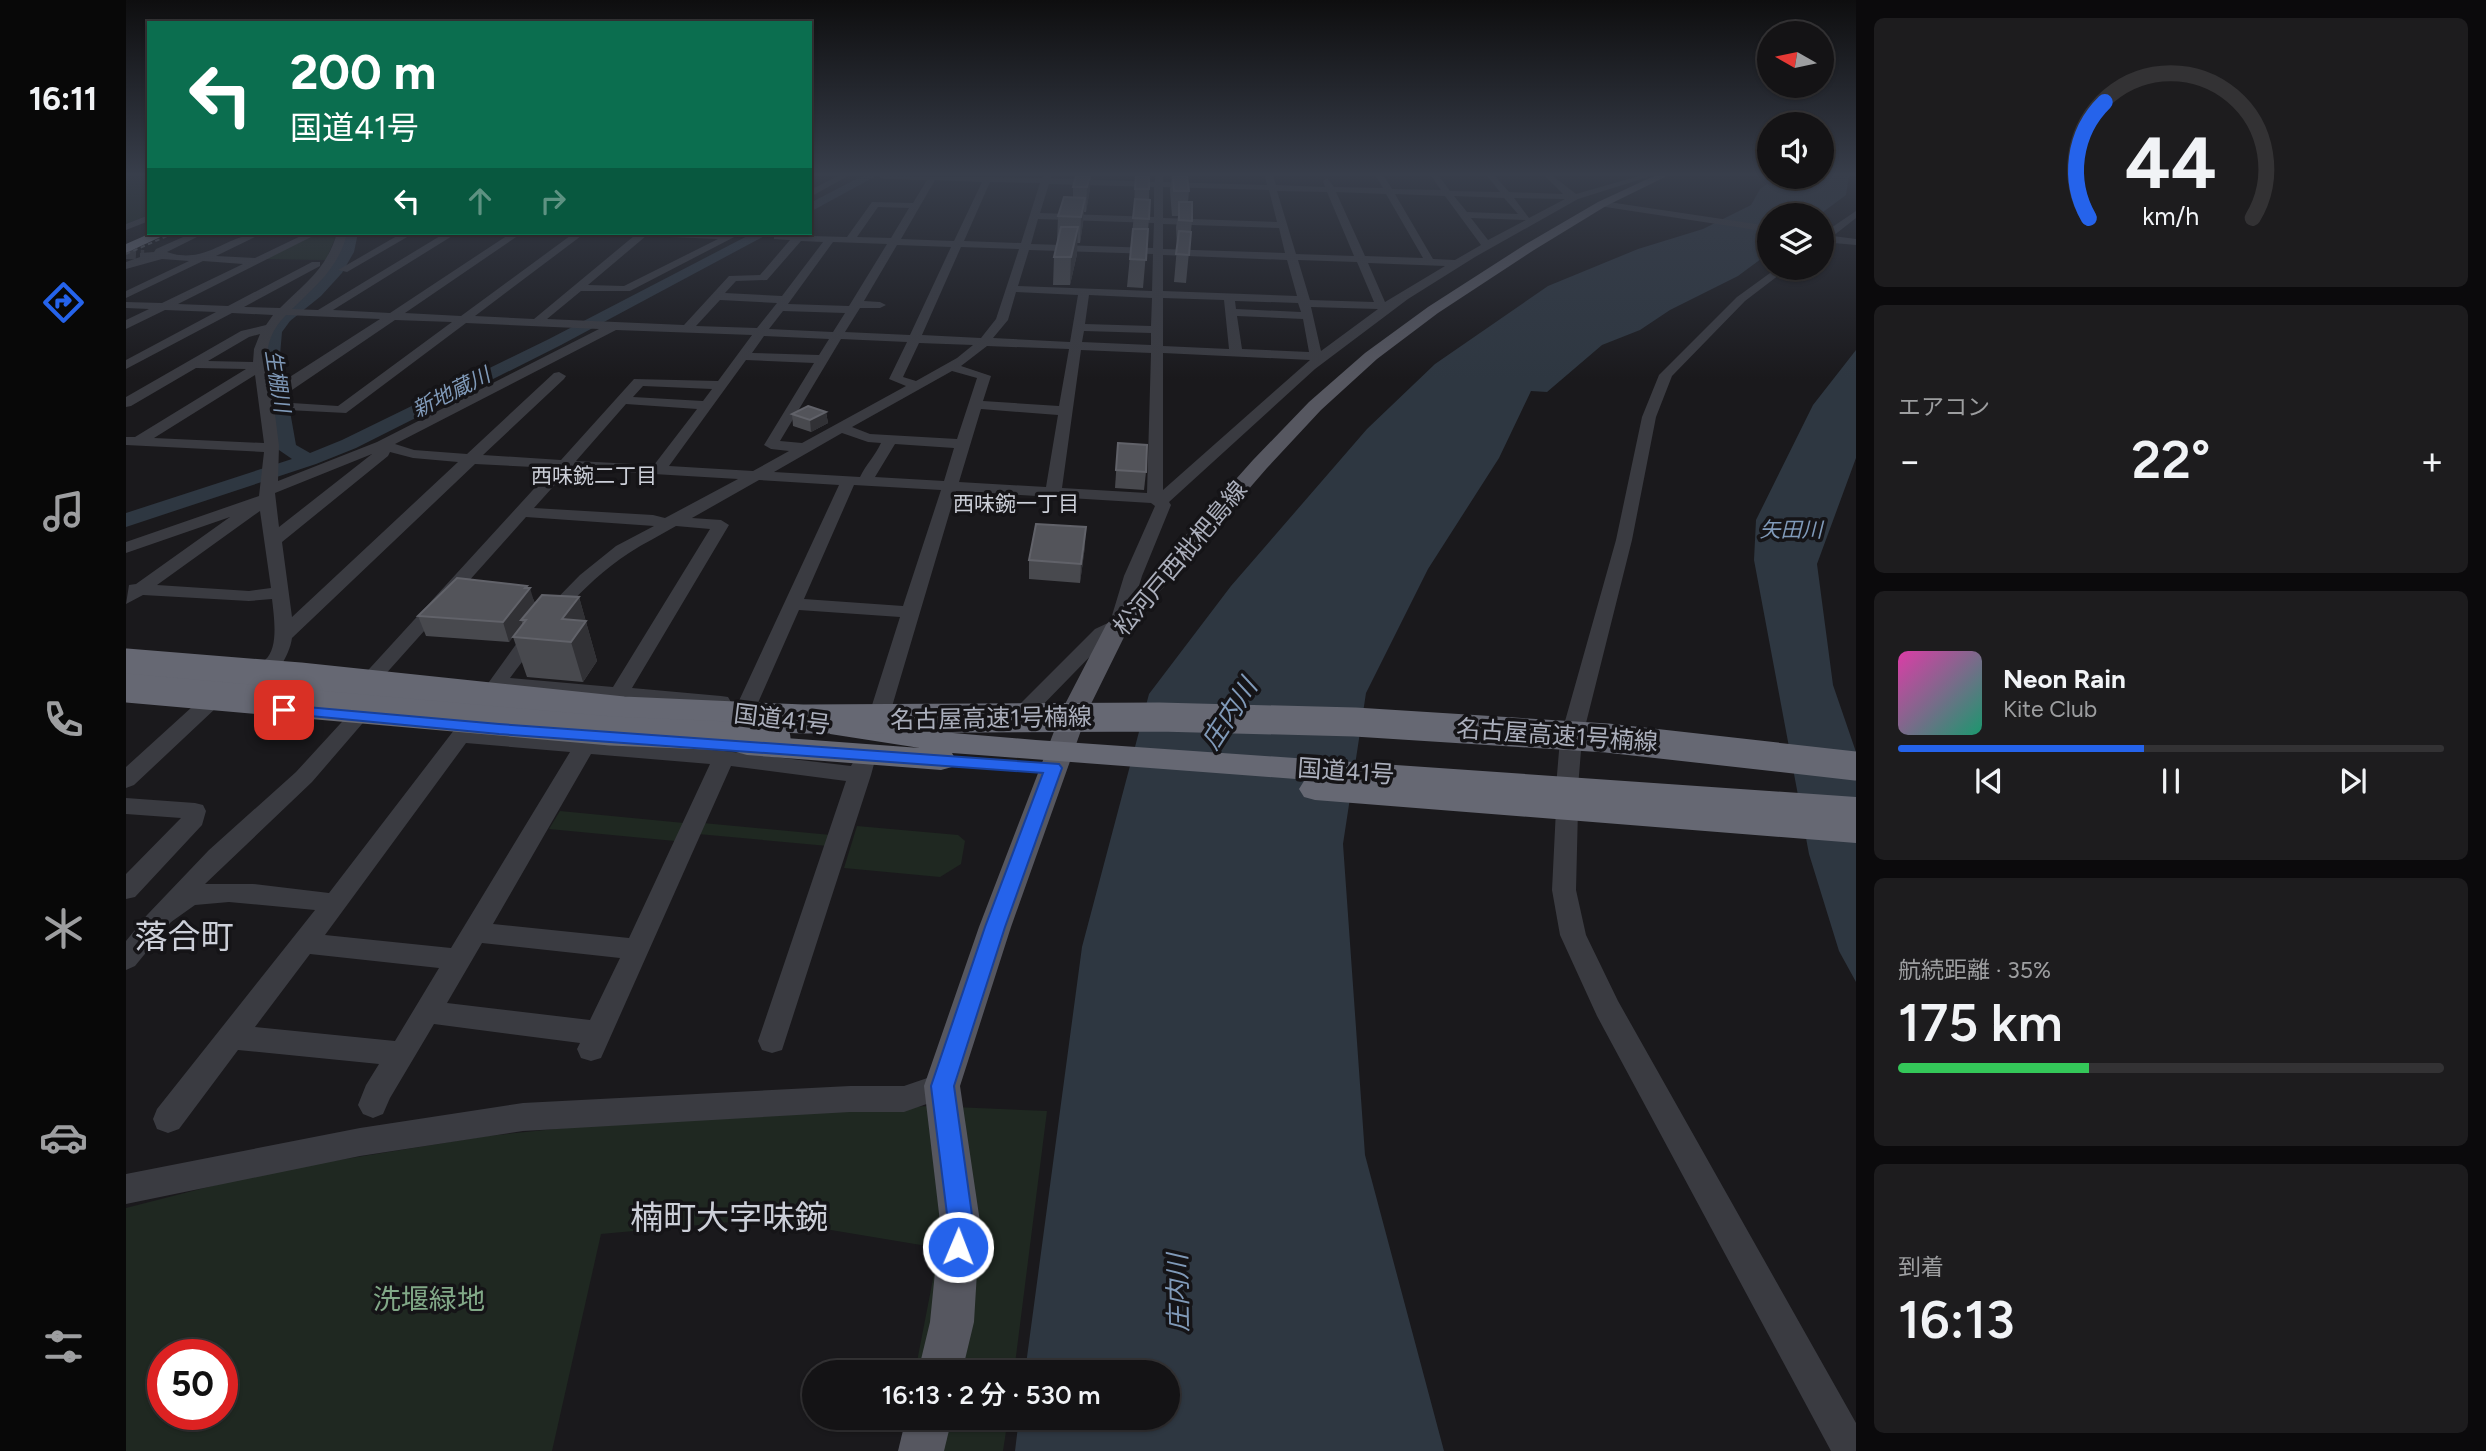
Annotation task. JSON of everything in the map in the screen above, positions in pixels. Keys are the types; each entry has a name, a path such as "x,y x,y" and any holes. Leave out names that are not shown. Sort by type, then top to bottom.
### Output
{"highway":[{"name":"国道41号","path":"126,661 265,670 367,683 493,687 738,713 1070,761"},
{"name":"名古屋高速1号楠線","path":"126,661 214,686 300,677 624,711 803,719 1159,716 1355,722 1607,738 1856,766"},
{"path":"126,673 180,675 214,686 773,729 851,731 882,723"},
{"name":"国道41号","path":"126,691 214,686 358,717 464,731 1070,761 1856,808"},
{"name":"名古屋高速1号楠線","path":"126,691 611,731 768,738 882,723 1356,733 1615,750 1856,774"},
{"name":"国道41号","path":"1566,792 1856,831"}],"main road":[{"name":"松河戸西枇杷島線","path":"943,1360 952,1322 960,1222 943,1086 995,927 1070,761 1076,708 1118,625 1315,406 1371,356 1464,289 1538,244"},
{"path":"921,1451 926,1430"}],"street":[{"path":"126,257 156,244"},
{"path":"178,244 159,254 235,260"},
{"path":"126,295 235,244"},
{"path":"126,325 291,244"},
{"path":"338,267 341,244"},
{"path":"126,403 245,334 267,328 288,312 325,274 387,244"},
{"path":"322,312 434,244"},
{"path":"269,395 287,387 501,244"},
{"path":"292,407 341,410 565,244"},
{"path":"537,322 631,244"},
{"path":"577,288 626,289 696,244"},
{"path":"688,328 733,278 763,278 793,244"},
{"path":"658,470 827,244"},
{"path":"805,447 771,445 893,244"},
{"path":"949,244 1459,263"},
{"path":"916,386 896,379 958,244"},
{"path":"168,1119 335,903 534,633 586,579 622,550 668,522 950,367 985,341 1002,320 1027,244"},
{"path":"1158,244 1158,500"},
{"path":"1288,244 1319,356"},
{"path":"1354,244 1386,306"},
{"path":"1419,244 1430,262"},
{"path":"1158,500 1319,356 1386,306 1491,244"},
{"path":"144,255 338,267"},
{"path":"126,266 148,258 253,261"},
{"path":"129,362 316,264"},
{"path":"1767,280 1741,299 1713,331 1666,375 1649,417 1624,540 1571,739 1566,792 1564,890 1573,935 1607,1008 1851,1451"},
{"path":"1012,289 1386,306"},
{"path":"1053,493 1084,292"},
{"path":"716,296 779,308 852,312 880,305"},
{"path":"1229,297 1236,352"},
{"path":"126,305 1319,356"},
{"path":"1231,312 1308,316"},
{"path":"126,548 386,446 616,325"},
{"path":"1079,327 1157,330"},
{"path":"126,780 214,686 265,670 280,655 280,593 267,494 271,455 269,395 259,352 267,328"},
{"path":"744,356 822,359"},
{"path":"129,362 261,366"},
{"path":"132,441 261,366"},
{"path":"882,723 911,612 984,376 950,367"},
{"path":"282,637 559,376"},
{"path":"367,683 639,382 721,386"},
{"path":"126,390 146,391"},
{"path":"622,400 706,405"},
{"path":"975,405 1066,411"},
{"path":"840,428 868,438 963,444"},
{"path":"747,705 792,604 856,481 876,459 881,459 890,440"},
{"path":"132,441 271,455"},
{"path":"386,446 413,454 1158,500 1163,505 1133,576 1118,625 1102,633 1026,710 1014,714 998,731 876,724 882,723"},
{"path":"272,541 386,446"},
{"path":"131,592 267,494"},
{"path":"520,512 721,525 619,693"},
{"path":"131,592 250,596 280,593"},
{"path":"792,604 911,612"},
{"path":"493,687 619,693 747,705 882,723"},
{"path":"126,959 225,847 298,783 358,717"},
{"path":"464,731 585,746 861,770 772,1041"},
{"path":"373,1105 376,1094 585,746"},
{"path":"427,1012 594,1041 724,758"},
{"path":"126,806 195,811 194,819 126,890"},
{"path":"176,903 191,895 213,891 335,903"},
{"path":"475,932 637,949"},
{"path":"304,943 459,959"},
{"path":"231,1037 402,1054"},
{"path":"126,1189 360,1142 523,1117 904,1099 943,1086"}],"green space":[{"path":"296,244 333,244 326,260 265,259"},
{"path":"560,811 684,823 675,841 549,829"},
{"path":"703,823 831,835 828,846 698,834"},
{"path":"857,826 958,835 965,841 961,864 940,877 844,868"},
{"name":"洗堰緑地","path":"930,1106 1047,1111 1016,1360 917,1360 939,1248 765,1219 601,1234 552,1451 126,1451 126,1208 271,1171 487,1136 674,1117"},
{"path":"903,1430 1006,1430 1003,1451 899,1451"}],"water":[{"name":"庄内川","path":"1655,244 1757,244 1757,262 1738,276 1670,310 1640,330 1602,345 1547,392 1531,391 1499,458 1428,569 1366,693 1343,844 1365,1155 1444,1451 1015,1451 1018,1430 1180,1430 1180,1360 1027,1360 1082,947 1149,694 1231,586 1367,429 1435,364 1548,286"},
{"name":"矢田川","path":"1856,350 1856,458 1817,564 1833,685 1856,752 1856,982 1839,951 1809,854 1754,560 1756,520 1813,405"}],"building":[{"path":"1057,244 1074,244 1071,257 1054,257"},
{"path":"1132,244 1147,244 1146,260 1130,259"},
{"path":"1177,244 1190,244 1189,255 1176,254"},
{"path":"808,406 826,412 810,420 792,414"},
{"path":"1118,443 1147,445 1146,472 1116,470"},
{"path":"1036,524 1086,527 1081,564 1029,560"},
{"path":"457,578 530,588 503,622 418,616"},
{"path":"542,595 579,597 562,619 586,621 571,642 513,637 526,620 521,620"}],"waterway":[{"name":"生棚川","path":"309,460 286,448 271,342 281,322 316,293 337,270 350,244"},
{"name":"新地蔵川","path":"309,460 349,444 555,342 743,244"},
{"name":"新地蔵川","path":"126,520 309,460"}],"tunnel":[{"path":"126,254 144,255"}],"railway":[{"path":"126,254 150,244"}],"district":[{"name":"西味鋺二丁目","path":"594,475"},
{"name":"西味鋺一丁目","path":"1016,503"},
{"name":"落合町","path":"184,936"},
{"name":"楠町大字味鋺","path":"729,1217"}],"route":[{"path":"284,710 499,729 1054,768 995,927 943,1086 960,1222 958,1247"}]}
